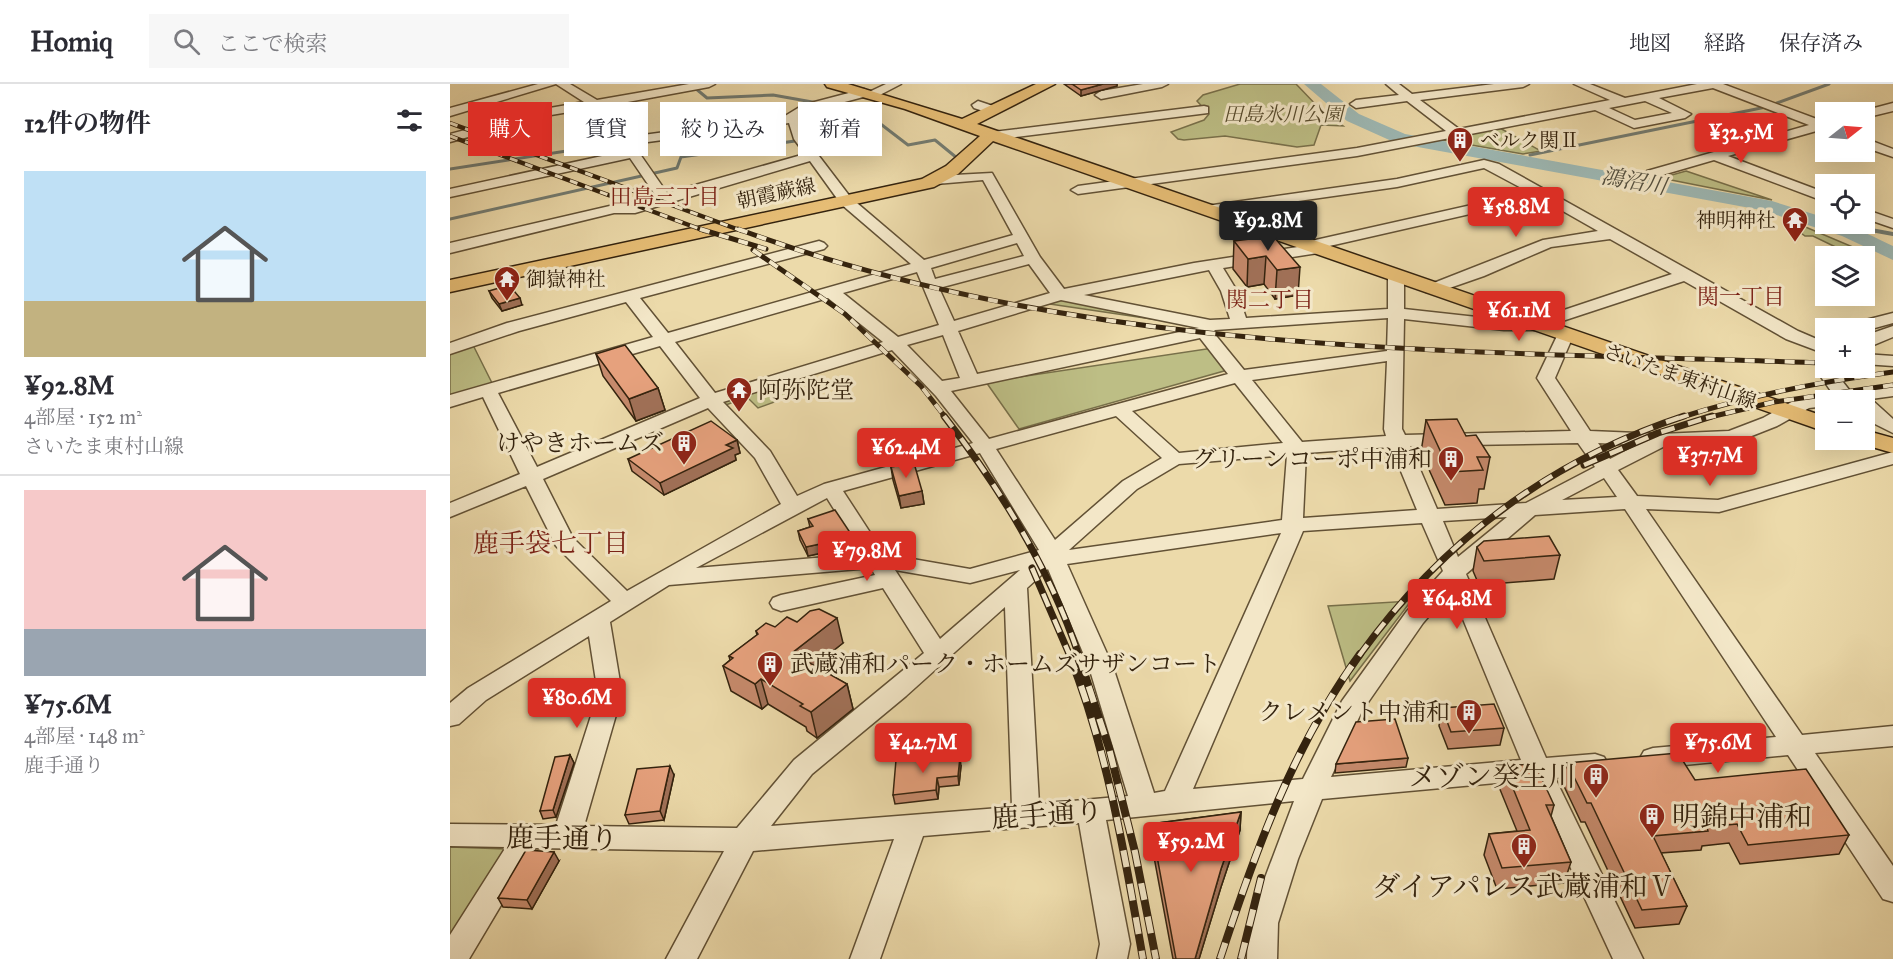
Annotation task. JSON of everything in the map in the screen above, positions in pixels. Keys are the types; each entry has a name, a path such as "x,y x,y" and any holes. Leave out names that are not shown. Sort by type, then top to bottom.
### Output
{"main road":[{"name":"さいたま東村山線","path":"832,84 992,135 1815,422"},
{"path":"962,125 985,108 1048,84"},
{"name":"朝霞蕨線","path":"450,286 936,180 952,170 992,135"},
{"path":"1875,440 1893,446"}],"street":[{"path":"450,112 551,84"},
{"path":"562,84 592,102"},
{"path":"606,102 709,84"},
{"path":"788,119 807,108 868,94 895,84"},
{"path":"1134,118 1097,92 1162,84"},
{"path":"1392,84 1456,134"},
{"path":"1356,104 1523,84"},
{"path":"1580,84 1661,119"},
{"path":"1078,190 1399,145 1714,84 1815,123"},
{"path":"1598,107 1635,124 1685,114 1648,98"},
{"path":"992,135 1204,110 1194,101"},
{"path":"1875,111 1893,107"},
{"path":"450,117 468,123"},
{"path":"648,138 788,119 794,120 798,133"},
{"path":"1652,174 1815,128"},
{"path":"450,138 468,133"},
{"path":"1875,146 1893,153"},
{"path":"450,193 619,156"},
{"path":"635,156 664,198"},
{"path":"450,248 614,209 630,210 664,198 813,156 846,201 922,266 970,380"},
{"path":"1715,156 1815,194"},
{"path":"1206,210 1397,183 1484,164 1792,335 1815,344"},
{"path":"936,180 987,176 1034,258 1060,295 1207,329 1240,376 1297,448 1292,532 1174,801"},
{"path":"450,511 711,400 1060,295 1314,247 1541,194"},
{"path":"1875,217 1893,224"},
{"path":"1432,289 1478,273 1548,243 1611,234"},
{"path":"450,401 1022,237"},
{"path":"450,348 513,327 819,246"},
{"path":"931,285 1034,258"},
{"path":"1214,265 1229,291 1240,323"},
{"path":"937,388 1240,323 1396,313 1504,325 1535,325 1685,275"},
{"path":"1396,276 1393,429 1397,441 1538,769 1628,959"},
{"path":"832,293 896,344 937,388 987,446 1023,500 1053,557 1101,667 1144,805"},
{"path":"630,296 711,400 763,455 792,506"},
{"path":"1875,323 1893,318"},
{"path":"1875,338 1893,331"},
{"path":"1565,336 1546,378 1584,438 1631,502 1893,890"},
{"path":"450,717 477,694 665,579 792,506 831,488 1240,376 1396,356"},
{"path":"1875,359 1893,361"},
{"path":"1831,378 1847,390"},
{"path":"488,390 564,541 626,603"},
{"path":"1875,395 1893,391"},
{"path":"681,959 744,840 803,767 1053,557 1130,485 1174,459 1397,441 1584,438 1661,440 1732,436 1787,413 1804,403 1815,402"},
{"path":"1120,410 1174,459"},
{"path":"1875,414 1893,427"},
{"path":"1262,959 1263,923 1312,789 1351,707 1415,617 1454,572 1528,510 1661,440"},
{"path":"665,579 883,569 970,576 1053,557 1293,525 1631,502 1719,506 1893,458"},
{"path":"831,488 937,654"},
{"path":"781,603 883,569"},
{"path":"1016,586 1026,815"},
{"path":"566,838 610,694 598,620"},
{"name":"鹿手通り","path":"450,835 744,840 1091,811 1174,801 1893,736"},
{"path":"1091,811 1115,944 1112,959"},
{"path":"865,959 913,825"},
{"path":"452,959 527,837"}],"green space":[{"name":"田島氷川公園","path":"1240,84 1296,84 1320,109 1343,126 1321,125 1314,145 1297,147 1225,136 1184,140 1178,139 1171,132 1204,120 1209,114 1197,101 1203,95"},
{"path":"1498,127 1541,151 1523,154 1437,139"},
{"path":"1686,171 1772,200 1661,178"},
{"path":"1796,223 1815,231 1815,234 1822,234 1850,246 1834,246 1813,236 1805,236 1789,224"},
{"path":"1060,297 1172,322 1043,303"},
{"path":"472,343 492,383 450,395 450,350"},
{"path":"1213,348 1231,369 1019,429 986,382"},
{"path":"791,378 802,392 758,408 747,397 723,406 720,401"},
{"path":"1411,601 1350,681 1328,606"},
{"path":"450,847 506,849 450,940"}],"building":[{"path":"1072,84 1103,84 1081,90"},
{"path":"1273,236 1300,267 1277,270 1266,256 1248,259 1234,241"},
{"path":"509,285 520,298 499,304 489,291"},
{"path":"625,345 658,388 629,399 596,354"},
{"path":"1457,419 1466,436 1476,435 1490,457 1477,457 1483,470 1450,472 1426,420"},
{"path":"711,421 737,440 726,445 733,448 660,483 628,459"},
{"path":"914,463 922,491 899,496 891,467"},
{"path":"835,510 853,537 806,547 798,531 813,526 808,519"},
{"path":"1549,536 1560,555 1484,561 1477,547 1484,541"},
{"path":"819,609 837,618 792,653 847,684 811,712 800,706 803,704 761,679 755,684 723,666 733,658 729,656 758,634 756,631 766,623 775,627 787,617 797,622 810,611"},
{"path":"1494,704 1504,728 1451,732 1442,708"},
{"path":"1395,719 1408,758 1336,764 1356,722"},
{"path":"1678,753 1695,780 1806,769 1849,835 1748,845 1737,824 1707,827 1708,831 1653,836 1687,906 1642,910 1591,803 1587,803 1567,763"},
{"path":"570,755 553,810 540,811 555,757"},
{"path":"960,757 958,776 937,778 936,790 893,795 896,760"},
{"path":"1535,764 1554,805 1546,805 1571,862 1502,868 1489,834 1530,830 1504,766"},
{"path":"670,766 660,811 625,815 637,769"},
{"path":"1241,812 1221,869 1195,959 1176,959 1151,824"},
{"path":"526,850 554,852 527,900 498,898"}],"waterway":[{"name":"鴻沼川","path":"1312,84 1353,118 1402,139 1765,205 1849,232 1893,254"},
{"path":"1530,155 1766,107 1829,84"},
{"path":"695,88 707,98 773,95 812,102"},
{"path":"882,125 908,145 935,140 957,158"},
{"path":"450,219 677,168 681,157 795,141"},
{"path":"450,169 564,151"},
{"name":"鴻沼川","path":"1517,161 1525,160"},
{"path":"1876,231 1871,230 1893,234"}],"railway":[{"path":"450,123 742,231"},
{"path":"450,136 705,231"},
{"path":"700,229 766,249"},
{"path":"738,229 869,271 1003,303 1139,325 1276,339 1413,349 1815,363"},
{"path":"753,250 845,314 921,386 946,418"},
{"path":"1679,418 1785,390 1893,372"},
{"path":"1706,418 1774,402 1893,385"},
{"path":"944,416 985,472 1022,530 1054,592 1079,656"},
{"path":"1359,656 1426,576 1462,541 1502,510 1543,481 1588,456 1684,416"},
{"path":"1584,465 1658,433 1712,416"},
{"path":"1032,568 1070,656"},
{"path":"1069,654 1083,691 1105,766 1122,843 1143,959"},
{"path":"1078,654 1109,748 1135,852 1156,959"},
{"path":"1220,959 1247,879 1295,763 1336,689 1360,654"},
{"path":"1241,959 1261,878"}],"place":[{"name":"ベルク関Ⅱ","path":"1460,163"},
{"name":"神明神社","path":"1795,243"},
{"name":"御嶽神社","path":"507,302"},
{"name":"阿弥陀堂","path":"739,413"},
{"name":"けやきホームズ","path":"684,466"},
{"name":"グリーンコーポ中浦和","path":"1451,482"},
{"name":"武蔵浦和パーク・ホームズサザンコート","path":"770,687"},
{"name":"クレメント中浦和","path":"1469,735"},
{"name":"メゾン癸生川","path":"1596,799"},
{"name":"明錦中浦和","path":"1652,839"},
{"name":"ダイアパレス武蔵浦和Ⅴ","path":"1524,869"}],"district":[{"name":"田島三丁目","path":"665,196"},
{"name":"関一丁目","path":"1741,296"},
{"name":"関二丁目","path":"1270,299"},
{"name":"鹿手袋七丁目","path":"551,543"}]}
